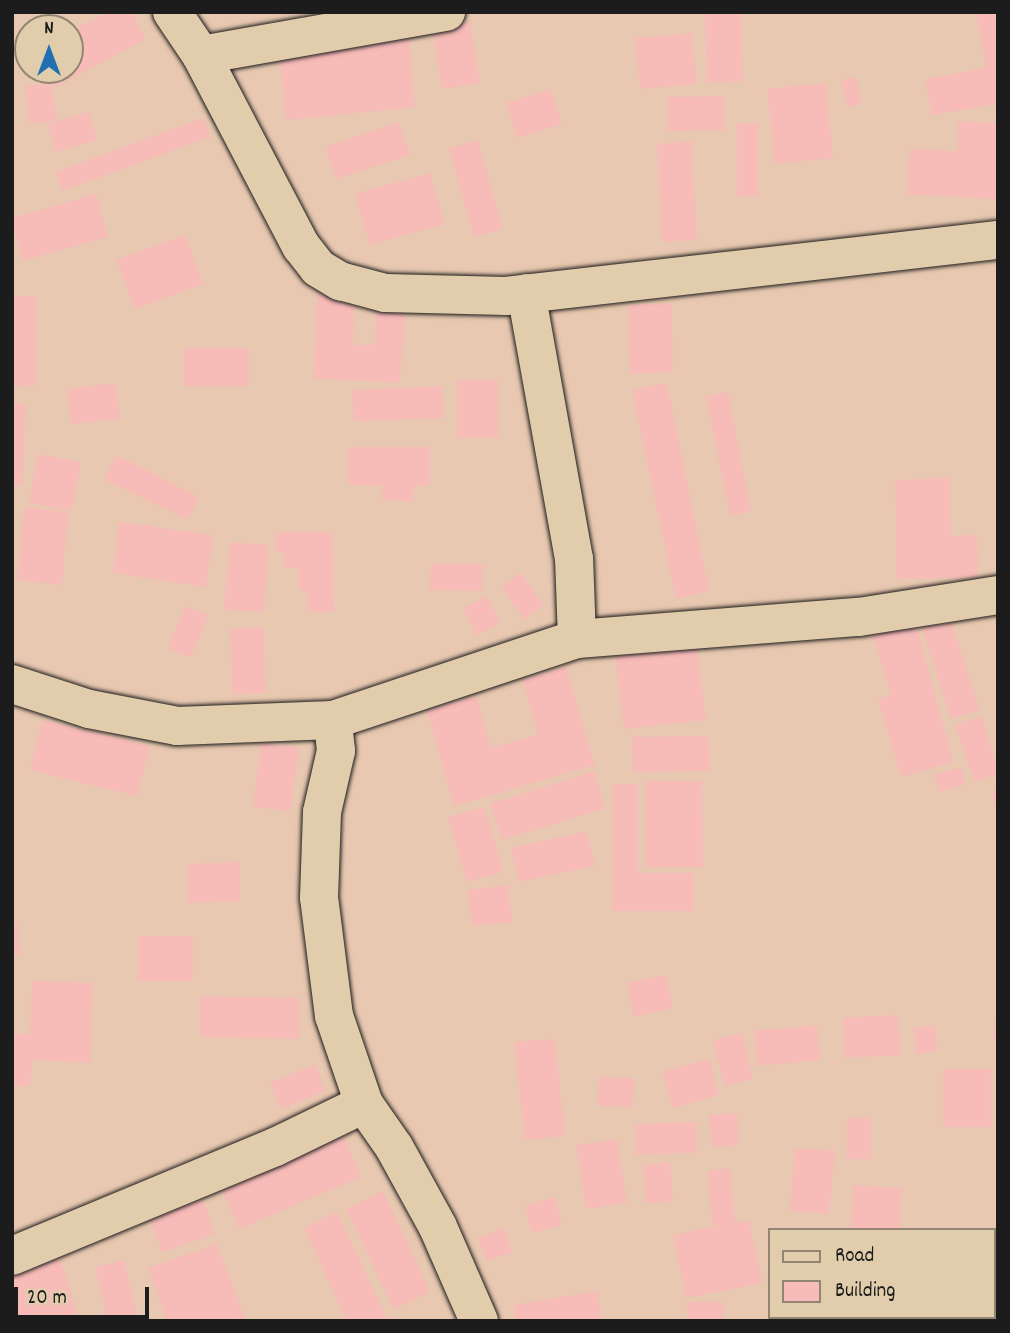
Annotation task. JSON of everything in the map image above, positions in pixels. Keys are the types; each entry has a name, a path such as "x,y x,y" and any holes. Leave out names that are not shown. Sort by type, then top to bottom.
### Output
{"street":[{"path":"172,12 201,55 301,246 318,268 341,281 386,293 526,293 998,240"},
{"path":"201,55 446,12"},
{"path":"526,293 574,559 577,639"},
{"path":"12,684 89,709 177,726 333,720 577,639 859,617 998,595"},
{"path":"333,720 336,751 323,812 320,898 334,1016 364,1104 394,1147 438,1227 479,1321"},
{"path":"12,1256 275,1147 364,1104"}],"building":[{"path":"108,12 131,12 146,39 84,72 84,25"},
{"path":"705,12 741,12 743,81 707,83"},
{"path":"976,12 998,12 998,104 932,115 925,79 986,68"},
{"path":"470,22 480,83 442,89 432,27"},
{"path":"691,33 697,84 640,89 635,38"},
{"path":"409,39 415,107 286,120 279,51"},
{"path":"856,77 862,104 847,107 841,80"},
{"path":"826,83 833,158 775,164 767,89"},
{"path":"51,84 57,120 30,124 25,86"},
{"path":"551,89 562,124 517,138 507,103"},
{"path":"724,96 724,130 668,131 667,97"},
{"path":"89,112 97,140 56,152 47,124"},
{"path":"203,118 210,137 62,191 56,172"},
{"path":"958,121 998,123 998,199 907,194 910,149 957,151"},
{"path":"399,122 410,155 336,179 325,147"},
{"path":"737,123 758,123 758,196 737,196"},
{"path":"478,140 503,229 474,237 449,148"},
{"path":"691,141 697,240 662,242 657,144"},
{"path":"430,173 445,224 370,245 355,194"},
{"path":"96,194 108,237 22,261 12,218"},
{"path":"185,235 203,284 135,309 116,260"},
{"path":"318,290 355,293 353,345 375,345 376,305 405,307 400,383 313,378"},
{"path":"12,296 35,296 37,385 12,386"},
{"path":"672,303 673,372 630,374 628,305"},
{"path":"184,348 249,348 249,386 184,386"},
{"path":"457,380 498,380 498,438 457,438"},
{"path":"116,383 120,419 71,424 67,389"},
{"path":"667,383 709,591 676,599 632,390"},
{"path":"442,386 443,418 354,421 352,390"},
{"path":"728,392 751,512 730,515 706,396"},
{"path":"12,403 26,404 22,485 12,484"},
{"path":"349,447 430,447 430,486 414,485 413,501 382,500 382,485 349,485"},
{"path":"38,454 81,462 72,511 29,503"},
{"path":"116,455 199,497 188,520 104,479"},
{"path":"950,478 951,536 977,535 978,577 897,579 895,480"},
{"path":"24,507 68,512 62,585 17,580"},
{"path":"119,522 213,535 206,587 113,573"},
{"path":"275,532 333,532 334,612 307,612 307,590 299,590 298,567 284,568 284,552 275,552"},
{"path":"230,542 269,545 264,612 224,609"},
{"path":"431,564 483,564 482,591 430,590"},
{"path":"520,573 544,605 524,619 501,587"},
{"path":"487,596 500,623 477,635 463,608"},
{"path":"185,606 208,615 191,657 168,649"},
{"path":"947,609 980,710 951,719 919,618"},
{"path":"913,613 953,762 901,777 878,699 891,695 870,625"},
{"path":"263,627 266,693 233,695 230,629"},
{"path":"697,646 706,720 624,729 615,655"},
{"path":"566,667 595,765 454,806 427,710 476,696 491,748 538,735 523,680"},
{"path":"982,716 998,774 975,782 955,725"},
{"path":"42,720 150,746 137,796 30,770"},
{"path":"709,736 710,771 633,772 632,737"},
{"path":"261,743 299,748 290,812 253,806"},
{"path":"961,767 966,784 939,792 934,775"},
{"path":"594,771 605,808 502,840 490,804"},
{"path":"646,781 702,781 703,867 646,867"},
{"path":"612,784 638,784 638,873 694,873 694,911 612,911"},
{"path":"998,790 998,812 997,813 992,791"},
{"path":"485,807 503,872 467,882 448,817"},
{"path":"587,831 595,866 519,882 511,848"},
{"path":"239,862 240,901 188,903 187,864"},
{"path":"508,885 512,922 472,926 468,890"},
{"path":"12,922 18,922 19,955 12,955"},
{"path":"138,936 193,936 193,981 138,981"},
{"path":"666,975 673,1008 634,1017 627,983"},
{"path":"32,981 93,983 90,1063 32,1060 30,1086 12,1086 12,1034 30,1034"},
{"path":"200,996 299,998 299,1039 200,1037"},
{"path":"898,1015 900,1055 844,1058 843,1018"},
{"path":"998,1016 998,1041 993,1040"},
{"path":"817,1025 820,1060 757,1066 754,1031"},
{"path":"935,1025 937,1051 916,1054 914,1028"},
{"path":"742,1033 753,1079 724,1086 713,1040"},
{"path":"555,1039 565,1136 525,1140 514,1042"},
{"path":"709,1059 719,1095 673,1108 662,1072"},
{"path":"315,1065 325,1091 281,1109 270,1083"},
{"path":"943,1069 991,1069 991,1127 943,1127"},
{"path":"599,1077 634,1078 633,1107 598,1106"},
{"path":"737,1113 739,1145 712,1147 709,1115"},
{"path":"847,1118 871,1118 871,1159 847,1159"},
{"path":"697,1122 697,1153 636,1154 635,1124"},
{"path":"343,1135 361,1177 239,1229 220,1186"},
{"path":"617,1139 627,1203 586,1209 576,1145"},
{"path":"795,1148 835,1151 829,1214 790,1211"},
{"path":"670,1162 673,1201 646,1203 643,1165"},
{"path":"730,1168 735,1223 712,1225 708,1171"},
{"path":"853,1185 902,1188 899,1228 851,1228"},
{"path":"383,1191 430,1292 394,1309 346,1209"},
{"path":"555,1197 562,1225 532,1233 525,1206"},
{"path":"203,1200 215,1234 162,1252 150,1218"},
{"path":"337,1212 388,1321 347,1321 304,1228"},
{"path":"749,1220 762,1283 686,1298 673,1235"},
{"path":"504,1228 512,1252 487,1261 478,1238"},
{"path":"217,1244 245,1318 167,1321 148,1268"},
{"path":"60,1259 80,1321 20,1321 12,1296 12,1274"},
{"path":"124,1260 138,1321 108,1321 95,1267"},
{"path":"597,1291 602,1321 516,1321 514,1305"},
{"path":"687,1302 723,1302 723,1321 687,1321"}]}
